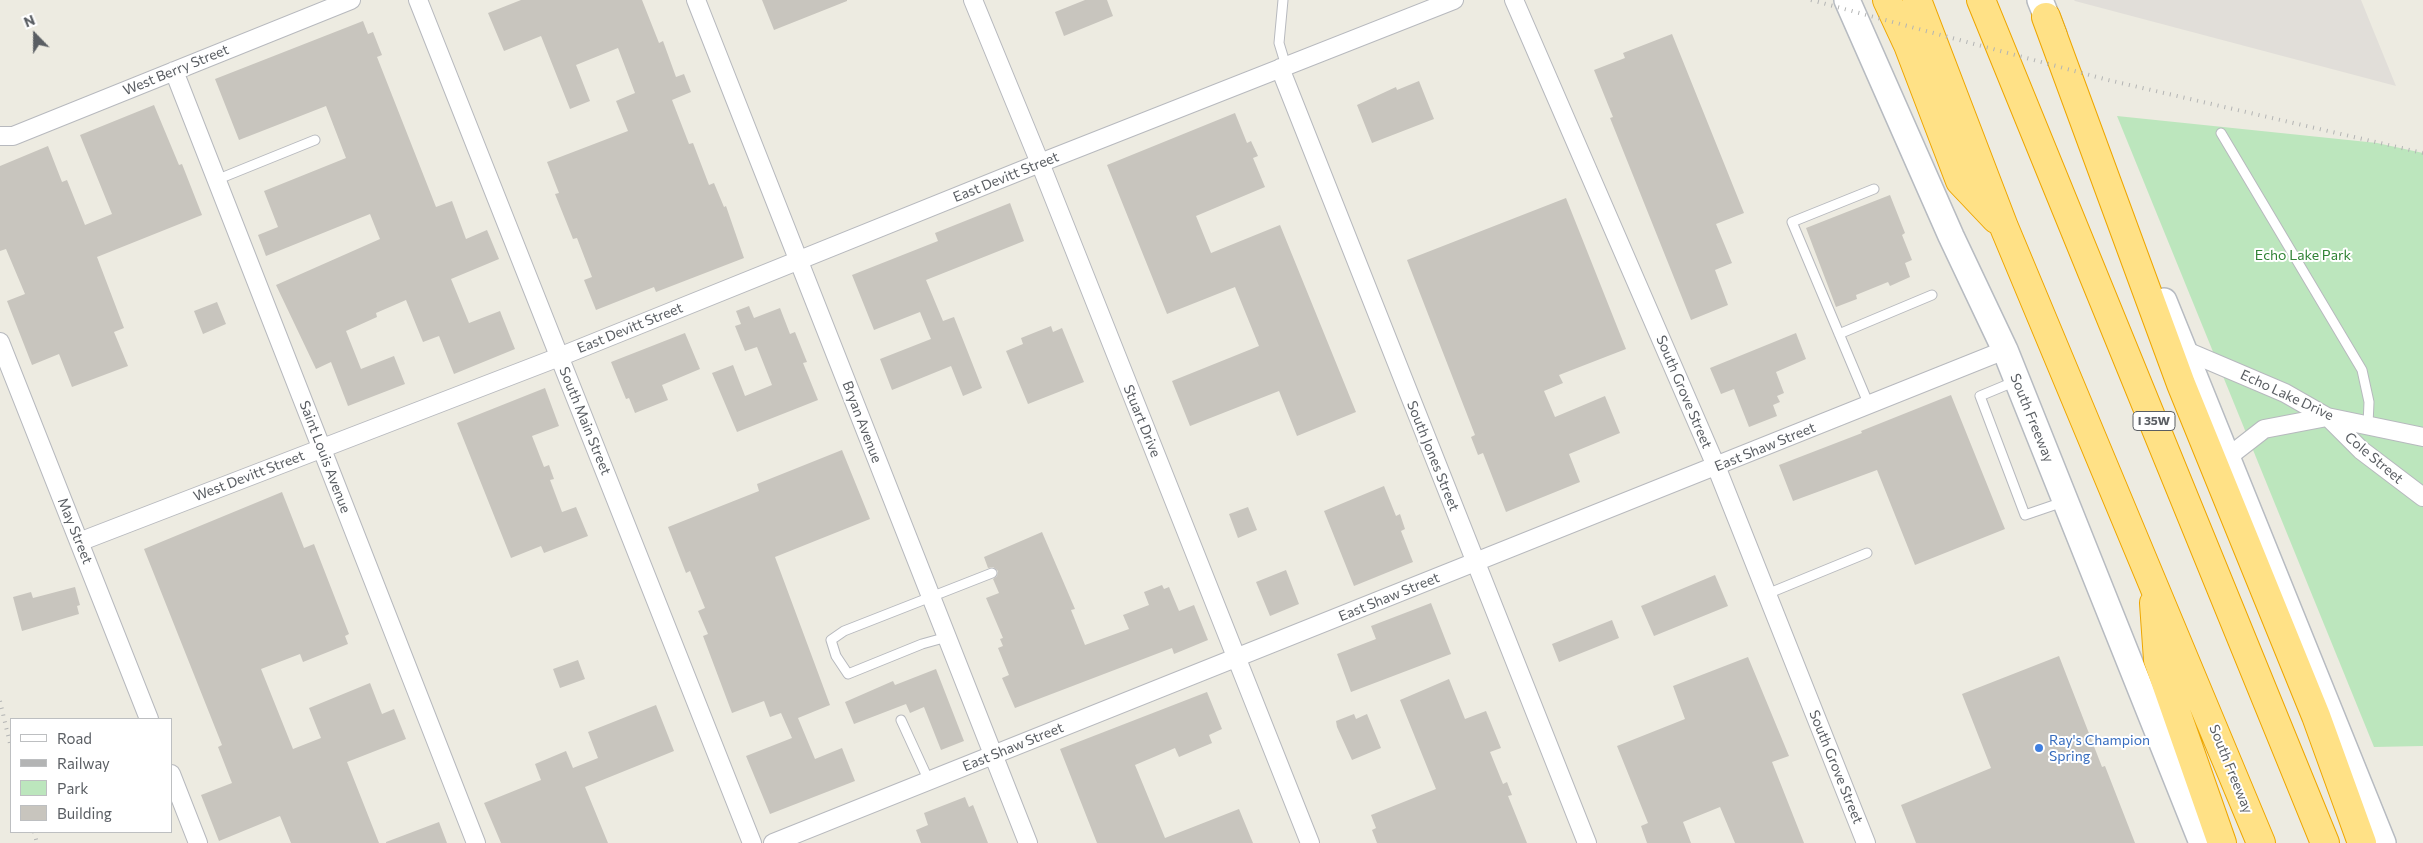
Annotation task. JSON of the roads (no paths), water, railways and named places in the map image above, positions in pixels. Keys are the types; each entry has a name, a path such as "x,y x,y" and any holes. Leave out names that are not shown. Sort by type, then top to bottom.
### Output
{"highway":[{"path":"1887,0 1908,45 1960,181 2004,227"},
{"name":"South Freeway","path":"1917,0 2004,227 2153,579 2261,843"},
{"name":"I 35W","path":"1981,0 2325,843"},
{"path":"2043,8 2181,384 2316,716 2362,843"},
{"path":"2153,579 2158,660 2206,843"}],"main road":[{"name":"South Freeway","path":"1847,0 1951,236 2005,350 2206,843"},
{"path":"2043,8 2228,457 2383,843"}],"street":[{"name":"West Berry Street","path":"0,136 13,136 351,0"},
{"name":"South Main Street","path":"418,0 752,843"},
{"name":"Bryan Avenue","path":"696,0 1028,843"},
{"name":"Stuart Drive","path":"973,0 1040,163 1310,843"},
{"name":"East Devitt Street","path":"559,356 1040,163 1454,0"},
{"name":"South Grove Street","path":"1514,0 1716,466 1866,843"},
{"name":"South Jones Street","path":"1283,67 1587,843"},
{"name":"Saint Louis Avenue","path":"174,72 476,843"},
{"name":"May Street","path":"0,342 149,718"},
{"name":"East Shaw Street","path":"773,843 2005,350"},
{"name":"Echo Lake Drive","path":"2184,350 2285,393 2327,417 2423,436"},
{"name":"West Devitt Street","path":"79,542 559,356"},
{"path":"2228,457 2264,429 2327,417"},
{"name":"Cole Street","path":"2327,417 2361,450 2423,497"},
{"path":"172,777 198,843"}],"lane":[{"path":"1283,0 1279,44 1283,67"},
{"path":"2221,133 2362,370 2369,402 2368,425"},
{"path":"216,180 314,140"},
{"path":"1869,405 1792,222 1874,190"},
{"path":"1839,334 1932,295"},
{"path":"2017,380 1980,396 2025,515 2066,501"},
{"path":"1767,594 1867,553"},
{"path":"948,637 922,644 848,674 836,656 831,640 844,631 992,573"},
{"path":"901,720 929,781"}],"railway":[{"path":"1811,0 2108,80 2423,153"},
{"path":"0,701 10,744"},
{"path":"34,833 37,843"}],"place":[{"name":"Ray's Champion Spring","path":"2039,748"}],"park label":[{"name":"Echo Lake Park","path":"2303,255"}]}
